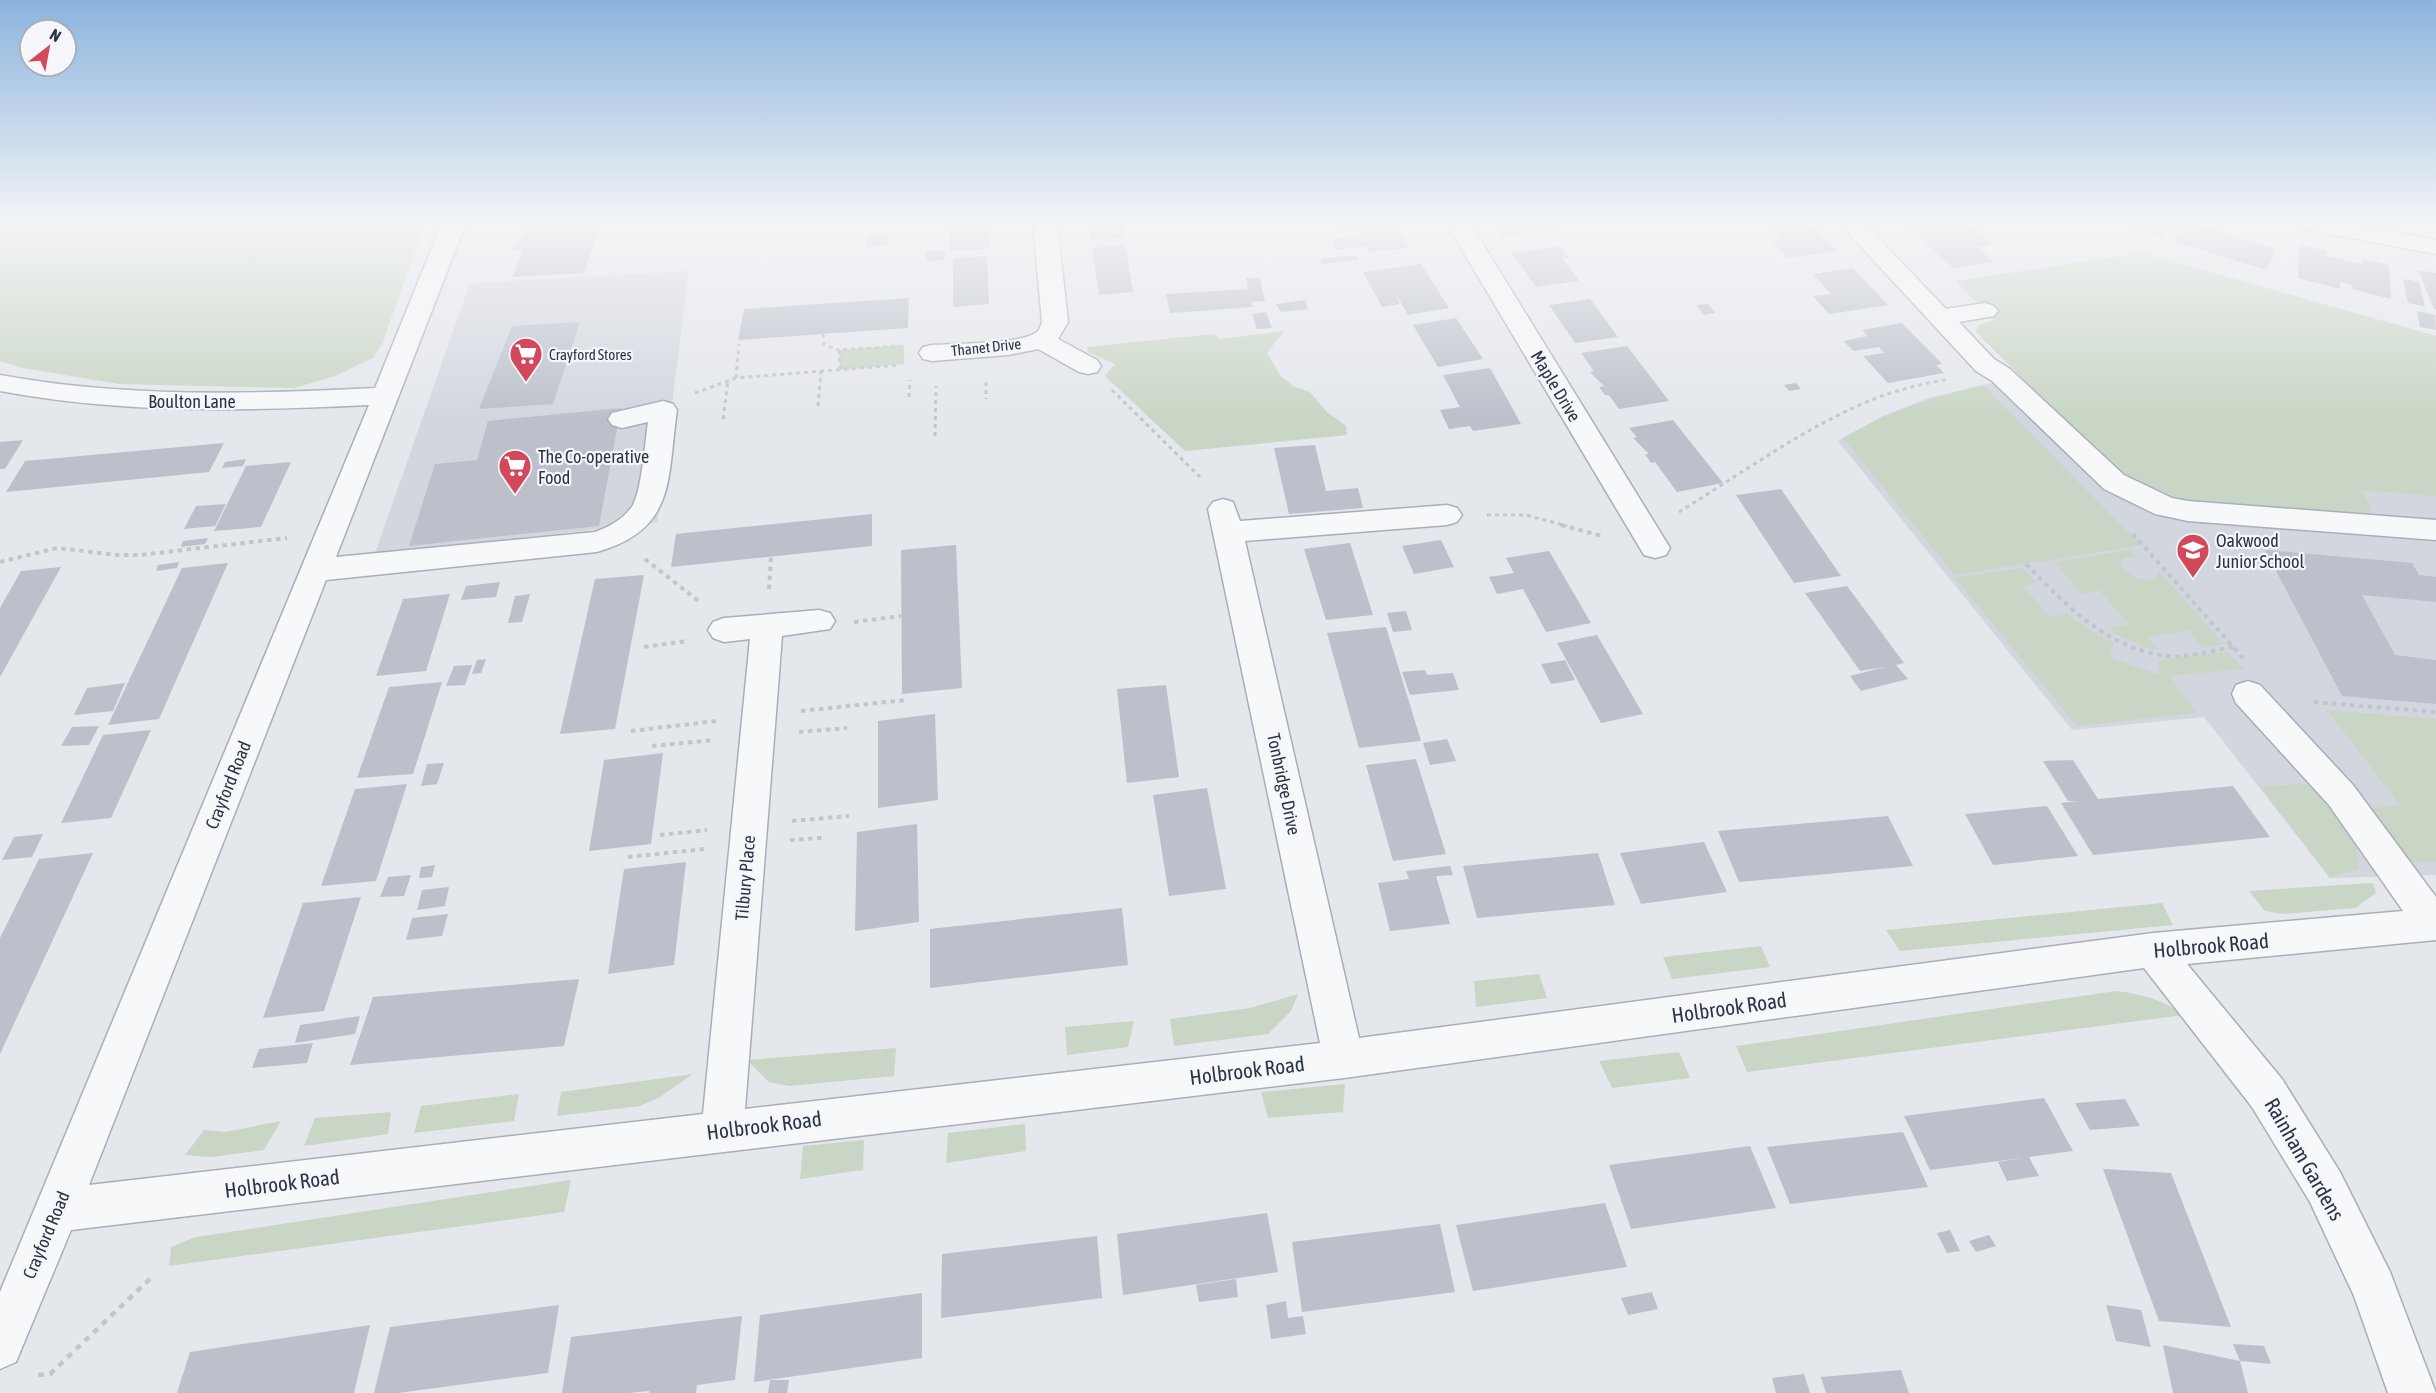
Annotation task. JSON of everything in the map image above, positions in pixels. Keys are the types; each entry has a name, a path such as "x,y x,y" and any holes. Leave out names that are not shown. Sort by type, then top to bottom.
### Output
{"street":[{"name":"Crayford Road","path":"15,1360 57,1210 428,288"},
{"name":"Thanet Drive","path":"931,357 1040,340 1052,331 1055,322 1052,288"},
{"name":"Maple Drive","path":"1497,288 1655,548"},
{"path":"1913,288 1989,368 2001,375 2114,482 2165,507 2436,530"},
{"path":"1940,317 1985,311"},
{"name":"Thanet Drive","path":"1040,340 1088,366"},
{"name":"Boulton Lane","path":"0,383 59,393 159,402 309,400 386,396"},
{"path":"315,570 597,542 617,536 633,524 647,506 663,410 622,419"},
{"path":"1225,520 1447,515"},
{"name":"Tonbridge Drive","path":"1225,520 1344,1059"},
{"path":"724,630 819,621"},
{"name":"Tilbury Place","path":"722,1130 768,626"},
{"path":"2248,679 2341,795 2435,924"},
{"name":"Holbrook Road","path":"57,1210 722,1130 1344,1059 2153,950 2435,924"},
{"name":"Rainham Gardens","path":"2153,950 2267,1093 2325,1187 2374,1288 2412,1393"}],"path":[{"path":"823,334 824,345 839,350 931,343 931,357 936,366 935,436"},
{"path":"736,378 739,344"},
{"path":"839,350 840,370"},
{"path":"663,410 688,395 736,378 840,370 931,357"},
{"path":"1088,366 1216,493 1225,520"},
{"path":"1641,525 1684,510 1820,425 1869,401 1912,386 1989,368"},
{"path":"818,405 820,371"},
{"path":"723,419 728,381"},
{"path":"1447,515 1526,515 1655,548"},
{"path":"0,562 57,548 117,555 141,555 332,532"},
{"path":"2145,536 2134,534 2234,647 2248,679"},
{"path":"617,536 722,620 724,630"},
{"path":"2026,564 2073,612 2106,634 2144,650 2170,656 2234,647"},
{"path":"819,621 831,625 901,616"},
{"path":"2314,702 2436,712"},
{"path":"15,1360 50,1374 154,1275"}],"shaded area":[{"path":"468,288 687,288 657,522 374,556"},
{"name":"Oakwood Junior School","path":"1963,288 2267,288 2436,336 2436,875 2330,878 2204,717 2072,730 1838,441 1883,416 1929,398 2045,371"}],"green space":[{"path":"0,288 402,288 382,344 373,358 335,376 294,388 119,384 22,368 0,361"},
{"path":"1963,288 2267,288 2436,336 2436,496 2361,490 2371,506 2369,514 2183,499 2118,474 1976,332 1979,325 1994,320"},
{"path":"1284,331 1267,353 1280,375 1293,386 1310,392 1327,412 1346,426 1347,435 1185,451 1105,376 1115,364 1088,352 1087,347 1214,334 1219,339"},
{"path":"904,345 904,364 840,370 839,350"},
{"path":"1983,385 2142,545 1955,575 1843,438 1877,420 1911,406"},
{"path":"2129,550 2136,557 2123,558 2121,566 2133,576 2145,580 2155,579 2159,571 2224,644 2203,648 2188,630 2148,637 2159,651 2144,647 2111,632 2112,627 2129,624 2099,590 2082,594 2055,562"},
{"path":"2023,568 2037,583 2023,586 2050,617 2067,614 2100,636 2114,642 2109,657 2159,675 2159,660 2228,652 2244,669 2170,676 2196,713 2077,726 1955,578"},
{"path":"2327,710 2436,719 2436,862 2410,862 2363,808 2400,805"},
{"path":"2307,784 2336,811 2350,831 2358,855 2358,869 2330,878 2260,786"},
{"path":"2373,883 2376,893 2355,908 2283,914 2265,911 2249,891"},
{"path":"2162,903 2173,925 1900,951 1886,930"},
{"path":"1761,946 1770,967 1672,979 1663,957"},
{"path":"1539,974 1547,998 1476,1007 1474,981"},
{"path":"2116,991 2152,998 2184,1015 1747,1072 1736,1046"},
{"path":"1298,994 1291,1011 1268,1034 1174,1046 1170,1019 1250,1008"},
{"path":"1134,1021 1128,1047 1067,1055 1065,1027"},
{"path":"896,1048 894,1076 789,1086 769,1082 747,1060"},
{"path":"1679,1052 1690,1078 1612,1088 1599,1061"},
{"path":"693,1074 660,1097 640,1106 557,1116 561,1092"},
{"path":"1345,1084 1343,1112 1268,1118 1261,1092"},
{"path":"519,1094 514,1121 414,1133 421,1106"},
{"path":"391,1112 388,1134 304,1146 315,1118"},
{"path":"281,1121 264,1150 211,1157 185,1155 204,1130 225,1132"},
{"path":"1025,1124 1026,1151 946,1163 948,1133"},
{"path":"864,1140 863,1170 800,1179 803,1146"},
{"path":"571,1180 564,1212 169,1266 171,1247 196,1237"}],"building":[{"path":"953,288 988,288 989,304 953,307"},
{"path":"1098,288 1132,288 1133,292 1099,295"},
{"path":"1262,288 1265,301 1251,302 1253,307 1170,313 1166,294"},
{"path":"1372,288 1436,288 1449,308 1408,315 1394,291 1400,304 1382,307"},
{"path":"1826,288 1872,288 1888,305 1829,314 1813,296 1831,294"},
{"path":"2390,288 2391,299 2352,289"},
{"path":"2405,288 2420,288 2425,307 2408,303"},
{"path":"2425,288 2436,288 2436,309"},
{"path":"909,298 908,328 738,340 744,309"},
{"path":"1590,299 1618,337 1575,343 1549,305"},
{"path":"1305,300 1308,309 1281,312 1276,304"},
{"path":"1708,304 1715,313 1704,315 1696,305"},
{"path":"2417,311 2435,315 2436,330 2420,327"},
{"path":"1266,312 1272,328 1257,329 1252,314"},
{"path":"1456,318 1483,359 1438,367 1413,325"},
{"path":"580,322 553,404 479,409 512,326"},
{"path":"1902,323 1942,364 1936,365 1944,373 1888,383 1863,356 1884,353 1879,347 1854,351 1843,341 1868,336 1862,330"},
{"path":"1627,346 1669,401 1619,409 1609,395 1605,395 1599,387 1604,386 1590,372 1594,371 1581,353"},
{"path":"1490,368 1521,424 1473,431 1470,426 1449,429 1440,410 1460,407 1443,375"},
{"path":"1796,383 1801,389 1789,391 1784,385"},
{"name":"The Co-operative Food","path":"621,408 599,526 409,546 435,464 477,460 488,421"},
{"path":"1673,420 1723,483 1677,492 1655,462 1651,463 1645,454 1649,454 1633,438 1637,437 1629,428"},
{"path":"23,440 5,469 0,469 0,442"},
{"path":"224,443 209,472 6,492 25,461"},
{"path":"1315,445 1326,491 1358,488 1363,508 1289,514 1274,448"},
{"path":"246,459 243,466 222,468 225,462"},
{"path":"291,462 261,527 214,531 246,466"},
{"path":"1781,489 1841,576 1794,583 1736,495"},
{"path":"226,504 215,526 184,529 196,506"},
{"path":"872,514 872,546 671,567 676,534"},
{"path":"208,538 205,544 181,547 183,541"},
{"path":"1441,540 1454,567 1414,574 1402,546"},
{"path":"1350,543 1373,615 1326,620 1304,549"},
{"path":"956,545 962,688 902,694 901,550"},
{"path":"2265,550 2412,563 2419,575 2436,577 2436,602 2362,595 2395,655 2436,660 2436,704 2342,696"},
{"path":"1549,551 1591,623 1546,632 1523,589 1497,594 1489,577 1514,573 1506,558"},
{"path":"179,562 177,568 156,571 158,565"},
{"path":"228,563 159,719 108,725 182,568"},
{"path":"61,567 0,677 0,608 21,571"},
{"path":"644,575 615,729 560,734 595,579"},
{"path":"500,582 496,597 461,600 466,586"},
{"path":"1847,586 1904,663 1896,665 1908,679 1861,691 1850,676 1885,667 1860,671 1805,593"},
{"path":"450,594 426,671 376,676 403,599"},
{"path":"530,594 522,622 508,623 515,596"},
{"path":"1406,611 1412,630 1393,632 1387,613"},
{"path":"1386,627 1421,741 1359,748 1327,633"},
{"path":"1597,635 1643,714 1601,723 1557,643"},
{"path":"486,659 481,673 472,674 477,660"},
{"path":"1565,660 1575,680 1551,684 1541,664"},
{"path":"472,665 465,685 446,686 454,666"},
{"path":"1425,670 1427,675 1453,673 1459,690 1410,695 1402,672"},
{"path":"442,682 413,774 357,778 389,687"},
{"path":"125,683 113,711 74,715 87,688"},
{"path":"1166,685 1179,777 1127,783 1117,689"},
{"path":"935,714 938,800 878,808 878,721"},
{"path":"99,726 89,745 61,746 72,727"},
{"path":"151,730 111,818 61,823 103,735"},
{"path":"1447,739 1456,761 1430,765 1423,743"},
{"path":"663,753 651,844 589,851 604,760"},
{"path":"1416,759 1446,854 1393,861 1366,765"},
{"path":"2073,760 2098,799 2233,786 2270,837 2093,855 2061,803 2078,801 2068,801 2043,761"},
{"path":"444,763 437,784 421,786 427,764"},
{"path":"407,784 376,881 321,886 355,789"},
{"path":"1207,788 1226,889 1169,896 1153,795"},
{"path":"2047,806 2078,856 1993,865 1965,814"},
{"path":"1888,816 1913,866 1739,882 1718,831"},
{"path":"917,824 919,922 855,931 857,832"},
{"path":"43,834 32,857 2,860 14,837"},
{"path":"1704,842 1727,892 1641,904 1620,853"},
{"path":"93,853 0,1054 0,938 39,859"},
{"path":"1598,853 1615,905 1477,918 1463,866"},
{"path":"686,862 674,965 608,974 624,869"},
{"path":"435,865 432,877 419,878 421,867"},
{"path":"1450,866 1453,875 1436,876 1450,924 1390,931 1378,883 1409,879 1406,871"},
{"path":"411,875 404,896 380,897 388,877"},
{"path":"449,887 445,906 417,910 422,890"},
{"path":"361,897 324,1011 263,1018 303,903"},
{"path":"1122,908 1128,965 930,988 930,929"},
{"path":"448,914 442,936 406,940 412,918"},
{"path":"579,979 564,1046 350,1065 373,997"},
{"path":"360,1016 355,1034 295,1043 300,1025"},
{"path":"313,1043 307,1063 252,1068 259,1049"},
{"path":"2044,1098 2073,1151 2029,1157 2039,1176 2007,1181 1998,1162 2022,1158 1930,1170 1904,1116"},
{"path":"2125,1099 2140,1126 2090,1130 2075,1103"},
{"path":"1903,1132 1928,1187 1790,1204 1767,1147"},
{"path":"1750,1146 1776,1208 1631,1229 1609,1165"},
{"path":"2103,1169 2171,1173 2231,1327 2159,1321"},
{"path":"1605,1203 1627,1267 1473,1291 1456,1225"},
{"path":"1267,1213 1278,1272 1123,1295 1117,1234"},
{"path":"1440,1224 1455,1292 1302,1312 1292,1242"},
{"path":"1950,1230 1960,1251 1947,1253 1937,1233"},
{"path":"1989,1235 1996,1246 1976,1252 1969,1241"},
{"path":"1097,1236 1102,1298 941,1318 942,1254"},
{"path":"1236,1279 1238,1297 1199,1302 1196,1285"},
{"path":"1652,1292 1658,1309 1628,1315 1621,1298"},
{"path":"922,1293 922,1358 754,1382 760,1315"},
{"path":"1286,1301 1288,1318 1303,1316 1306,1334 1271,1339 1266,1305"},
{"path":"559,1305 548,1373 398,1393 374,1393 390,1327"},
{"path":"2106,1305 2141,1310 2151,1347 2116,1341"},
{"path":"742,1316 735,1380 697,1385 696,1393 649,1393 649,1391 562,1393 571,1337"},
{"path":"370,1325 354,1393 177,1393 190,1352"},
{"path":"2233,1344 2264,1346 2271,1364 2240,1361"},
{"path":"2163,1345 2240,1361 2248,1393 2173,1393"},
{"path":"1901,1370 1909,1393 1826,1393 1821,1377"},
{"path":"1804,1374 1810,1393 1776,1393 1772,1378"},
{"path":"770,1380 789,1380 787,1393 768,1393"}],"place":[{"name":"Crayford Stores","path":"526,383"},
{"name":"The Co-operative Food","path":"515,495"},
{"name":"Oakwood Junior School","path":"2193,579"}]}
